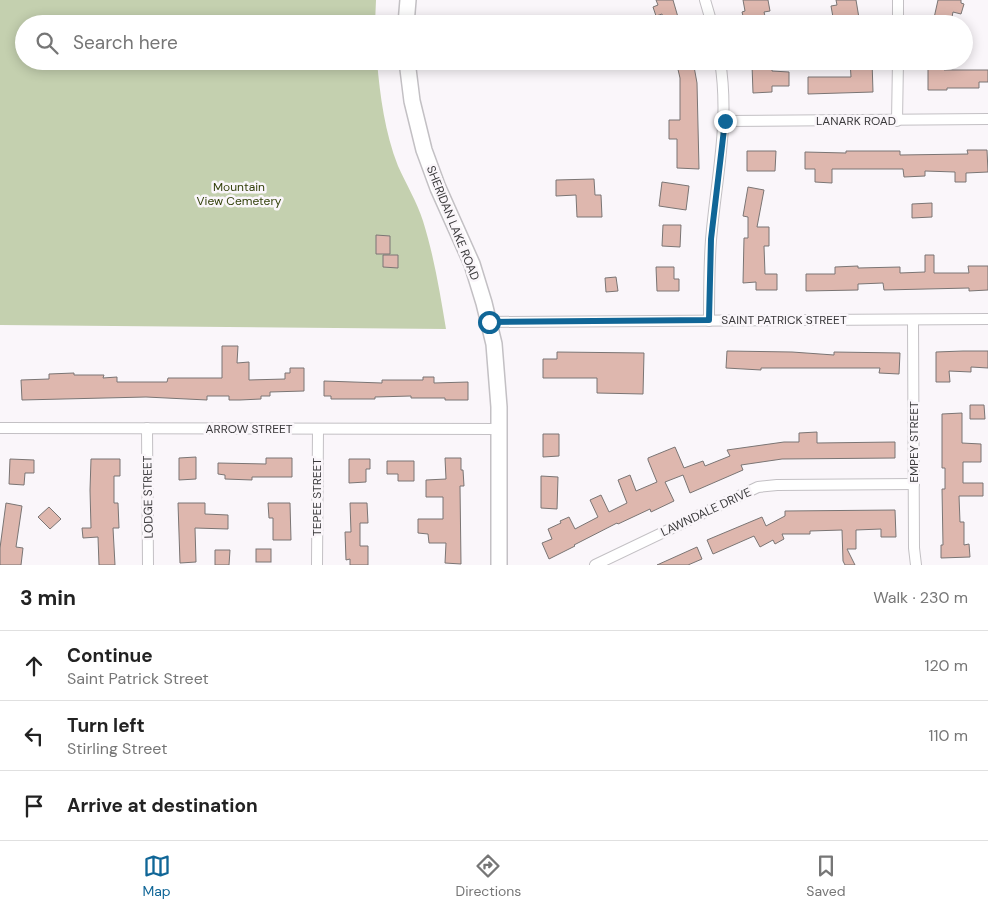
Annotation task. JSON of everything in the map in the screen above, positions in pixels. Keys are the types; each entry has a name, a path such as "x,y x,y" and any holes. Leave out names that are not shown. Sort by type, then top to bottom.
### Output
{"main road":[{"path":"407,15 408,0"},
{"name":"SHERIDAN LAKE ROAD","path":"408,70 412,101 424,150 438,188 472,264 489,322 497,368 499,565"}],"street":[{"path":"705,0 709,15"},
{"path":"898,0 898,15"},
{"path":"709,320 711,239 725,121 722,70"},
{"path":"897,121 898,70"},
{"name":"LANARK ROAD","path":"725,121 988,120"},
{"name":"SAINT PATRICK STREET","path":"489,322 988,319"},
{"name":"EMPEY STREET","path":"913,320 914,548 916,565"},
{"name":"ARROW STREET","path":"0,428 499,429"},
{"name":"LODGE STREET","path":"147,428 148,565"},
{"name":"TEPEE STREET","path":"317,565 318,429"},
{"name":"LAWNDALE DRIVE","path":"595,565 758,487 777,485 914,484"}],"green space":[{"name":"Mountain View Cemetery","path":"0,0 376,0 375,15 15,15 15,70 378,70 386,128 398,166 415,200 427,234 434,261 446,329 0,325"}],"building":[{"path":"656,0 673,0 677,15 656,15 653,7 658,5"},
{"path":"743,0 768,0 770,11 764,12 765,15 743,15 742,12 745,11"},
{"path":"836,0 856,0 858,15 833,15 831,6 837,5"},
{"path":"938,0 961,0 961,3 964,4 961,14 953,12 952,15 935,15"},
{"path":"678,70 695,70 697,83 699,169 677,168 677,139 669,139 669,120 680,120 680,78"},
{"path":"752,70 789,72 789,86 772,86 772,92 753,93"},
{"path":"851,70 872,70 873,92 808,94 808,77 851,77"},
{"path":"928,70 988,70 988,82 979,82 979,88 928,90"},
{"path":"967,150 987,150 988,172 966,173 966,182 955,182 955,172 925,171 925,176 904,177 903,169 832,169 832,183 815,182 815,169 805,169 805,152 900,151 900,155 968,154"},
{"path":"747,151 776,151 775,171 747,171"},
{"path":"594,179 595,195 601,195 602,217 577,217 576,195 556,196 556,180"},
{"path":"662,182 689,186 686,210 659,206"},
{"path":"748,187 764,190 757,227 769,227 769,246 764,246 765,274 777,274 777,290 756,290 756,282 743,283 744,238 748,238 748,217 743,216"},
{"path":"932,203 932,217 912,218 912,204"},
{"path":"663,225 681,225 680,247 662,246"},
{"path":"376,235 390,236 390,254 376,254"},
{"path":"383,255 398,255 398,268 383,267"},
{"path":"925,255 934,255 934,273 969,273 968,266 988,266 988,290 969,291 969,288 884,290 883,283 858,284 858,290 806,291 806,274 835,274 835,267 900,267 900,273 925,272"},
{"path":"656,267 674,267 674,279 679,279 679,291 657,291"},
{"path":"616,277 618,291 606,292 605,278"},
{"path":"222,346 238,346 237,363 249,362 249,380 285,379 285,373 290,373 290,368 304,368 304,391 270,392 270,396 261,396 261,399 240,400 229,400 229,396 207,396 207,400 146,397 22,400 21,380 49,379 49,374 104,375 103,378 117,377 117,382 167,382 168,378 222,378"},
{"path":"727,351 834,355 834,352 900,353 899,374 879,373 880,368 761,368 761,370 726,368"},
{"path":"988,351 988,368 971,367 971,372 949,371 950,382 936,382 936,352"},
{"path":"557,352 644,353 643,394 597,393 597,378 543,378 543,359 557,359"},
{"path":"423,377 434,377 434,383 468,382 468,400 411,398 411,396 375,397 375,399 331,399 331,396 324,396 324,381 382,383 382,380 423,380"},
{"path":"970,405 984,405 985,419 970,419"},
{"path":"962,413 962,443 981,444 981,462 963,462 963,483 983,483 983,496 959,496 960,522 964,522 964,545 969,544 970,557 941,558 941,545 943,545 942,489 945,489 945,468 942,468 942,414"},
{"path":"817,432 817,443 895,442 895,458 782,459 741,465 743,470 690,493 683,475 665,482 674,501 651,512 650,509 617,523 549,559 542,543 552,539 548,529 569,517 575,529 598,517 590,500 601,495 609,512 627,503 618,480 630,475 636,491 657,482 648,458 675,447 684,468 703,461 705,466 730,456 727,450 784,442 799,442 799,433"},
{"path":"543,434 559,434 559,456 543,457"},
{"path":"196,457 196,479 179,480 179,458"},
{"path":"266,458 292,458 292,477 252,477 252,480 225,479 225,475 218,474 218,463 266,464"},
{"path":"445,458 461,458 461,470 463,470 464,486 460,486 461,564 445,563 446,543 429,543 428,534 418,533 418,519 443,519 443,497 426,497 426,480 446,479"},
{"path":"10,459 34,460 34,473 25,473 24,485 9,484"},
{"path":"91,459 120,459 120,476 114,476 114,503 118,503 119,528 113,528 115,565 99,565 98,537 83,538 82,528 91,528"},
{"path":"349,459 370,459 370,469 366,469 366,482 349,483"},
{"path":"387,461 414,461 414,481 398,481 398,474 387,474"},
{"path":"541,476 558,477 557,509 541,508"},
{"path":"6,503 22,506 16,547 23,548 21,565 0,565 0,548"},
{"path":"178,503 205,503 205,514 228,515 228,529 195,528 196,562 180,563"},
{"path":"268,503 290,503 291,540 273,540 273,518 269,518"},
{"path":"350,503 367,503 368,523 360,523 360,546 368,546 368,565 350,565 350,559 346,560 345,532 351,532"},
{"path":"49,507 61,519 50,529 38,517"},
{"path":"895,510 896,537 881,537 881,529 856,530 856,549 847,549 855,565 845,565 843,561 842,530 810,531 810,534 782,534 784,539 775,544 773,540 760,547 754,536 713,554 707,540 762,517 766,526 785,516 785,511"},
{"path":"697,547 702,559 688,565 657,565"},
{"path":"256,549 271,549 271,562 256,562"},
{"path":"215,550 230,550 229,565 215,565"}],"route":[{"path":"489,322 709,320 711,239 725,121"}]}
